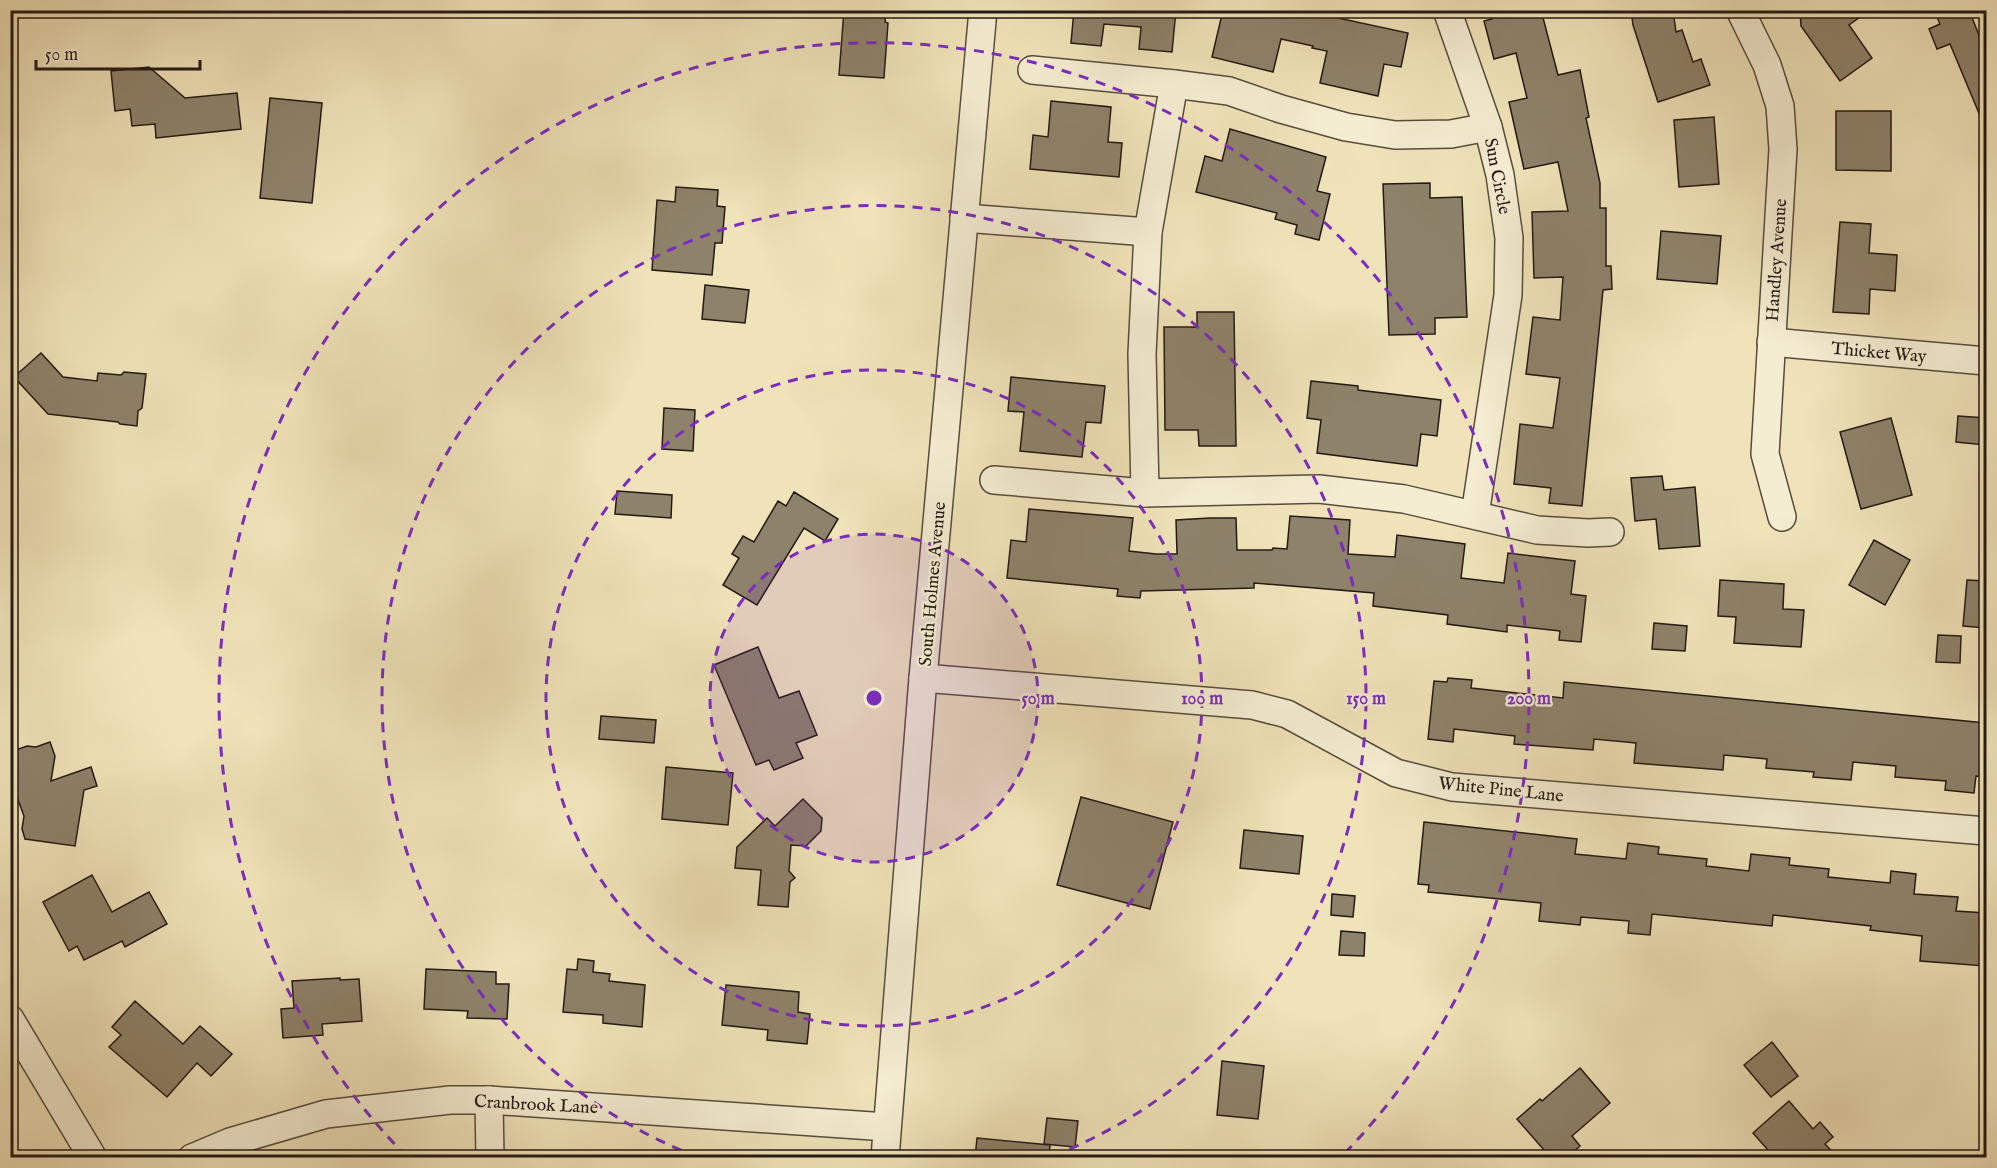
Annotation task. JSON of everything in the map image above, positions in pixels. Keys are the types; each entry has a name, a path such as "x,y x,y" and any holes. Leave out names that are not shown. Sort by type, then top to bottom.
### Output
{"street":[{"name":"South Holmes Avenue","path":"885,1158 923,678 983,10"},
{"path":"1447,10 1488,127"},
{"name":"Handley Avenue","path":"1740,10 1767,65 1780,106 1783,149 1765,454 1782,517"},
{"name":"Sun Circle","path":"1032,70 1174,84 1229,92 1346,127 1395,135 1451,134 1488,127 1500,176 1509,238 1508,295 1474,515"},
{"path":"1144,493 1142,354 1148,232 1174,84"},
{"path":"964,218 1148,232"},
{"name":"Thicket Way","path":"1771,342 1986,361"},
{"path":"994,480 1144,493 1319,489 1404,499 1537,530 1610,532"},
{"name":"White Pine Lane","path":"923,678 1252,705 1287,714 1395,773 1452,787 1986,831"},
{"path":"10,1018 93,1158"},
{"name":"Cranbrook Lane","path":"192,1158 230,1142 326,1114 450,1100 489,1100 887,1127"},
{"path":"489,1100 490,1158"}],"building":[{"path":"844,10 886,10 885,22 888,23 884,78 839,75"},
{"path":"1074,10 1176,10 1172,52 1139,49 1141,27 1104,24 1101,46 1071,43"},
{"path":"1223,10 1301,10 1408,33 1401,67 1384,64 1378,96 1320,83 1327,51 1312,48 1313,46 1281,39 1273,72 1212,57"},
{"path":"1490,10 1541,10 1558,75 1580,70 1589,117 1586,118 1600,183 1600,208 1606,208 1606,266 1611,266 1612,289 1603,290 1582,506 1549,503 1551,488 1514,484 1520,424 1553,428 1560,378 1526,374 1533,317 1560,320 1563,277 1534,278 1532,212 1568,211 1558,162 1524,169 1509,102 1527,98 1516,53 1494,59 1484,21 1492,19"},
{"path":"1631,10 1673,10 1676,32 1682,30 1693,62 1701,59 1710,85 1658,102 1633,25"},
{"path":"1800,10 1870,10 1849,25 1872,58 1840,81 1801,26"},
{"path":"1934,10 1969,10 1986,53 1986,130 1950,44 1937,49 1929,29 1940,24"},
{"path":"149,67 185,98 237,93 241,129 156,138 155,124 132,126 130,109 115,111 111,71"},
{"path":"270,98 322,103 312,203 260,198"},
{"path":"1051,101 1111,107 1108,142 1122,143 1119,177 1030,169 1033,135 1048,137"},
{"path":"1836,111 1891,111 1891,171 1836,170"},
{"path":"1714,117 1719,184 1679,187 1674,120"},
{"path":"1230,129 1326,157 1317,191 1330,194 1319,240 1295,234 1297,225 1275,219 1277,213 1196,192 1205,156 1222,161"},
{"path":"1430,183 1430,198 1462,197 1467,317 1435,318 1435,334 1389,335 1383,184"},
{"path":"676,187 718,190 717,206 725,207 722,243 715,243 712,275 652,270 657,200 675,202"},
{"path":"1840,222 1871,224 1869,253 1897,255 1895,291 1870,289 1869,314 1833,312"},
{"path":"1661,231 1721,236 1717,284 1657,279"},
{"path":"705,285 749,290 745,323 702,319"},
{"path":"1197,312 1234,312 1236,446 1199,446 1198,430 1165,430 1164,327 1197,327"},
{"path":"41,353 63,377 97,381 98,373 146,374 142,408 138,411 137,426 48,414 14,377"},
{"path":"1011,377 1105,386 1101,423 1086,422 1082,457 1020,451 1024,412 1008,411"},
{"path":"1311,381 1358,386 1358,390 1441,400 1437,436 1421,434 1417,466 1317,453 1321,420 1307,418"},
{"path":"664,408 695,410 693,451 662,449"},
{"path":"1958,416 1986,418 1986,445 1956,442"},
{"path":"1891,418 1912,495 1861,509 1840,432"},
{"path":"1662,476 1664,490 1695,487 1700,546 1659,549 1656,519 1635,521 1631,478"},
{"path":"617,491 672,495 671,518 615,514"},
{"path":"794,492 838,519 825,541 804,528 757,605 723,585 739,558 732,554 743,536 754,542 778,501 786,506"},
{"path":"1029,509 1133,518 1129,551 1156,554 1177,554 1176,520 1210,518 1236,518 1237,550 1287,549 1290,516 1350,520 1348,554 1395,557 1397,535 1465,544 1461,578 1504,583 1508,553 1575,561 1571,594 1586,596 1581,642 1559,640 1560,631 1507,625 1507,632 1447,624 1448,615 1373,606 1374,593 1254,583 1254,588 1141,591 1140,598 1117,596 1118,589 1007,578 1011,540 1026,542"},
{"path":"1874,540 1910,560 1885,605 1849,585"},
{"path":"1720,580 1784,584 1783,609 1804,610 1801,647 1734,643 1736,617 1718,616"},
{"path":"1967,580 1986,581 1986,628 1963,626"},
{"path":"1654,623 1687,626 1685,651 1652,649"},
{"path":"1938,635 1961,636 1960,663 1936,662"},
{"path":"758,647 779,698 799,691 817,735 796,743 803,758 774,770 769,760 756,765 714,665"},
{"path":"1448,678 1472,680 1471,688 1563,698 1564,682 1986,723 1986,777 1976,776 1974,793 1945,790 1946,781 1895,777 1896,766 1853,762 1851,780 1813,777 1814,772 1766,768 1767,759 1724,755 1723,770 1634,763 1636,743 1594,739 1593,750 1514,744 1515,736 1454,729 1453,742 1428,739 1434,681 1447,682"},
{"path":"601,716 656,720 654,743 599,739"},
{"path":"50,742 55,756 51,781 91,767 97,786 84,790 75,846 25,839 22,829 24,816 10,778 10,752"},
{"path":"666,767 733,773 728,825 662,819"},
{"path":"1081,797 1173,822 1150,909 1057,885"},
{"path":"803,799 822,818 821,831 806,846 791,845 789,871 795,878 790,882 788,907 758,905 761,870 735,868 737,847 767,818 775,826"},
{"path":"1424,822 1577,839 1575,854 1626,859 1628,843 1659,847 1658,854 1707,859 1706,866 1749,871 1751,854 1790,858 1789,865 1829,869 1828,877 1890,883 1891,871 1916,874 1914,894 1958,897 1956,911 1986,913 1986,966 1920,961 1922,936 1870,930 1871,926 1773,915 1772,926 1652,914 1650,935 1628,933 1629,921 1581,917 1580,925 1539,921 1541,903 1428,892 1429,885 1418,884"},
{"path":"1244,830 1303,836 1299,874 1240,868"},
{"path":"92,875 112,912 149,892 167,924 125,947 122,941 84,960 77,946 69,951 43,902"},
{"path":"1332,894 1355,896 1353,917 1331,915"},
{"path":"1341,931 1365,933 1364,956 1339,955"},
{"path":"578,959 594,961 593,972 610,974 609,981 645,985 642,1027 603,1023 603,1015 563,1012 567,969 577,970"},
{"path":"426,969 496,972 496,984 509,984 507,1019 467,1018 468,1011 424,1009"},
{"path":"340,978 340,980 359,979 362,1021 322,1024 323,1035 283,1038 281,1009 294,1008 292,981"},
{"path":"726,985 799,992 798,1012 810,1014 807,1044 767,1040 768,1030 722,1025"},
{"path":"135,1001 183,1044 200,1026 232,1054 211,1076 197,1063 167,1097 109,1047 121,1035 112,1027"},
{"path":"1772,1042 1798,1076 1771,1097 1744,1065"},
{"path":"1222,1061 1264,1066 1258,1119 1217,1115"},
{"path":"1580,1068 1610,1103 1572,1136 1580,1146 1567,1158 1551,1158 1517,1119"},
{"path":"1789,1101 1813,1129 1820,1122 1833,1137 1825,1144 1838,1158 1775,1158 1753,1133"},
{"path":"1047,1118 1078,1121 1075,1147 1044,1144"},
{"path":"977,1138 1050,1145 1049,1158 975,1158"}]}
